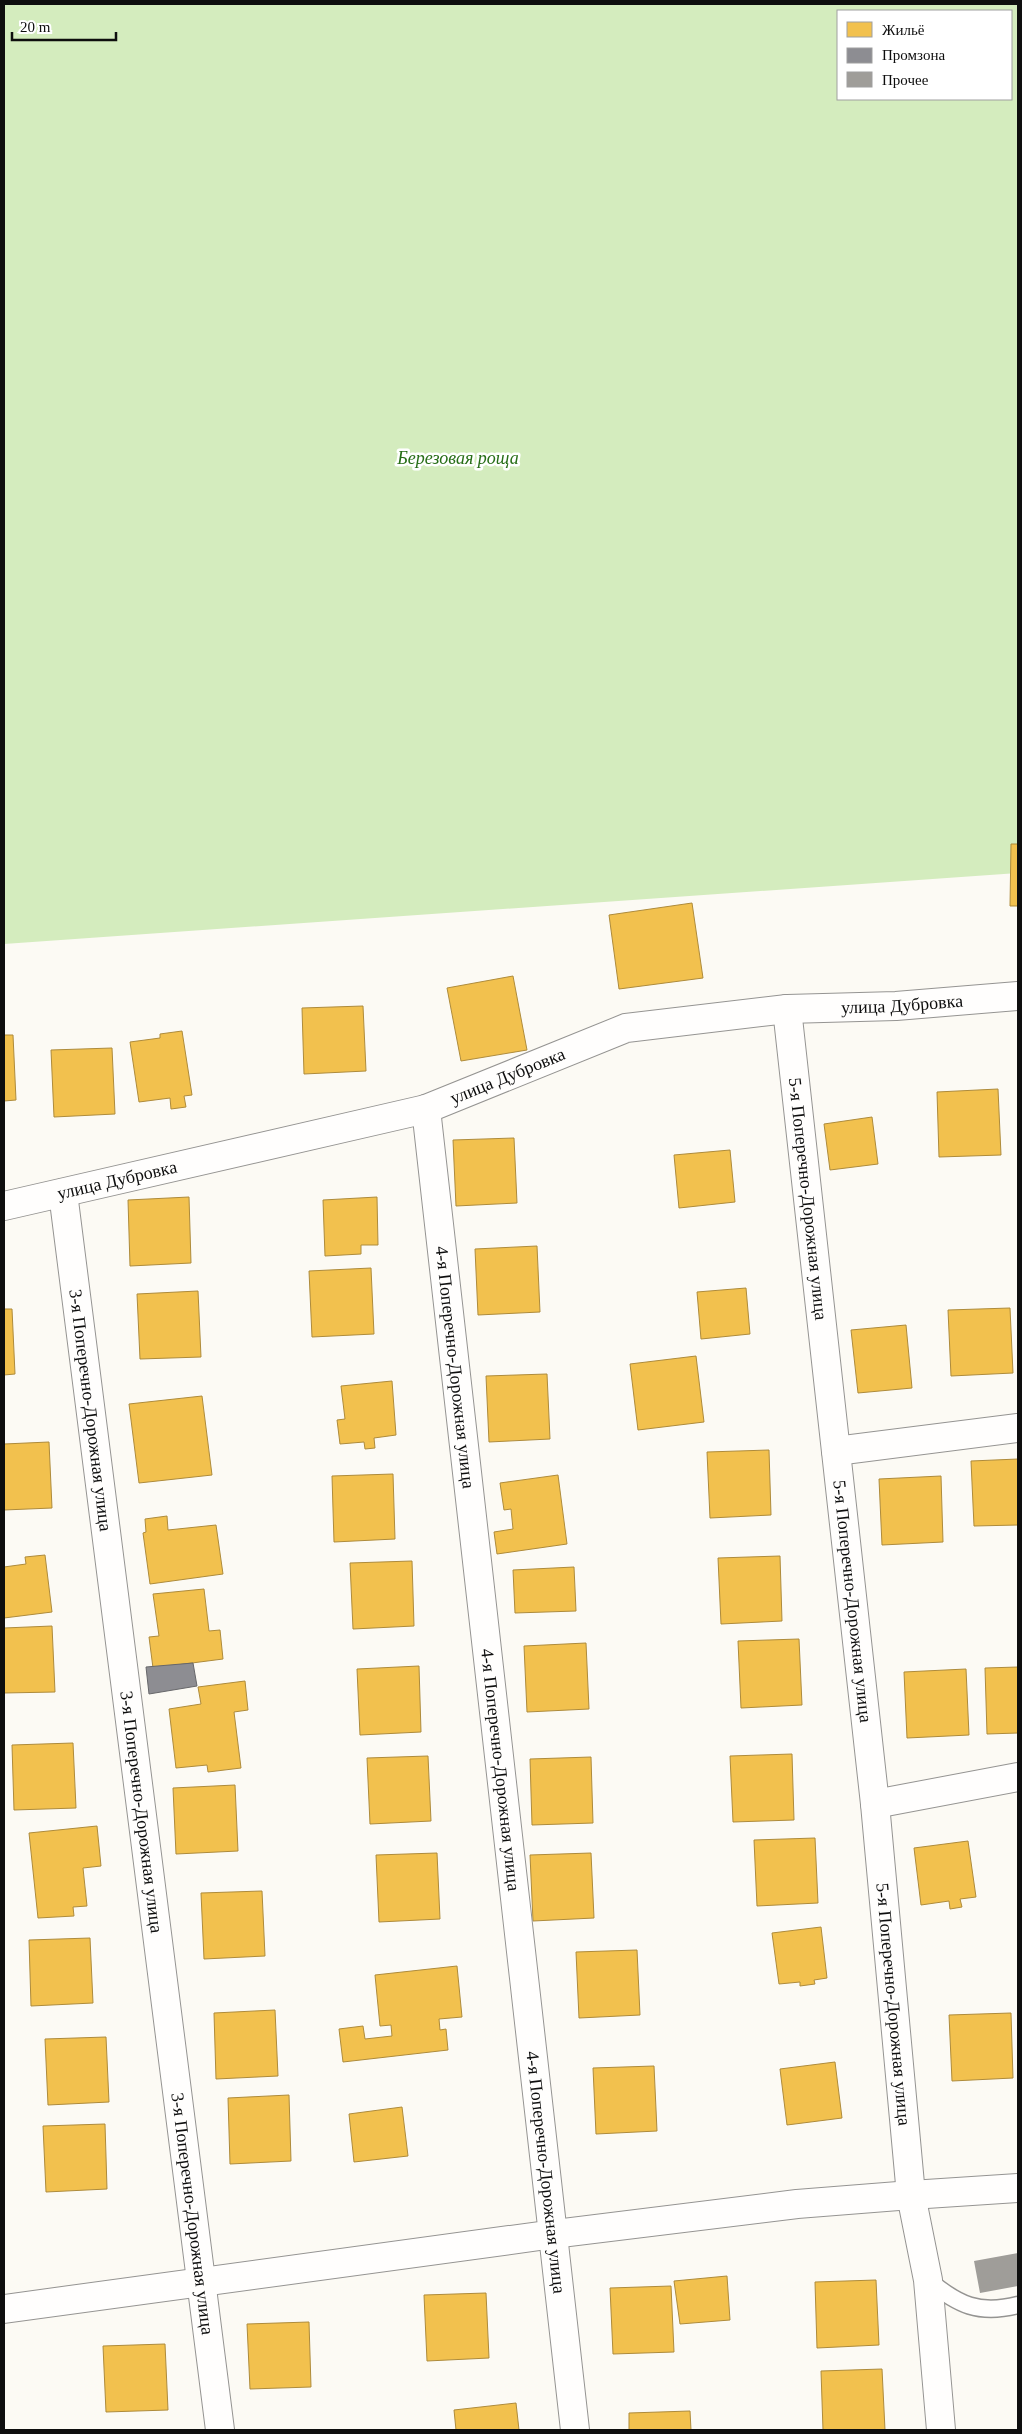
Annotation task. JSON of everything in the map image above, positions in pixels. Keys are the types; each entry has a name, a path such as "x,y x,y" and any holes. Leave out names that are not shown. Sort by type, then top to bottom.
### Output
{"street":[{"name":"улица Дубровка","path":"4,1206 426,1109 626,1028 787,1009 896,1006 1018,996"},
{"name":"5-я Поперечно-Дорожная улица","path":"787,1009 875,1804 911,2195 928,2280"},
{"name":"4-я Поперечно-Дорожная улица","path":"426,1109 575,2430"},
{"name":"3-я Поперечно-Дорожная улица","path":"63,1193 203,2283 220,2430"},
{"path":"836,1451 1018,1428"},
{"path":"875,1804 1018,1777"},
{"path":"4,2309 554,2234 797,2204 1018,2188"},
{"path":"928,2280 941,2430"}],"lane":[{"path":"928,2280 950,2299 973,2308 1002,2309 1018,2305"}],"green space":[{"name":"Березовая роща","path":"4,4 1018,4 1018,873 4,944"}],"building: Жильё":[{"path":"1011,844 1018,844 1018,906 1010,906"},
{"path":"692,903 703,978 619,989 609,915"},
{"path":"513,976 527,1050 461,1061 447,988"},
{"path":"363,1006 366,1071 304,1074 302,1008"},
{"path":"182,1031 192,1095 184,1096 186,1107 171,1109 170,1098 139,1102 130,1042 160,1038 160,1034"},
{"path":"4,1035 13,1035 16,1100 4,1101"},
{"path":"112,1048 115,1114 54,1117 51,1050"},
{"path":"998,1089 1001,1155 939,1157 937,1092"},
{"path":"872,1117 878,1164 830,1170 824,1124"},
{"path":"514,1138 517,1203 456,1206 453,1140"},
{"path":"730,1150 735,1202 679,1208 674,1155"},
{"path":"189,1197 191,1263 130,1266 128,1200"},
{"path":"377,1197 378,1245 361,1245 361,1254 325,1256 323,1200"},
{"path":"537,1246 540,1312 478,1315 475,1249"},
{"path":"371,1268 374,1334 312,1337 309,1271"},
{"path":"746,1288 750,1334 701,1339 697,1292"},
{"path":"198,1291 201,1357 140,1359 137,1294"},
{"path":"1010,1308 1013,1373 951,1376 948,1310"},
{"path":"4,1309 12,1309 15,1374 4,1375"},
{"path":"906,1325 912,1388 858,1393 851,1330"},
{"path":"696,1356 704,1422 638,1430 630,1364"},
{"path":"547,1374 550,1439 489,1442 486,1376"},
{"path":"392,1381 396,1435 374,1438 375,1448 365,1449 364,1442 340,1444 337,1420 345,1419 341,1386"},
{"path":"202,1396 212,1475 139,1483 129,1404"},
{"path":"49,1442 52,1508 4,1510 4,1444"},
{"path":"769,1450 771,1515 710,1518 707,1452"},
{"path":"1018,1459 1018,1525 974,1526 971,1461"},
{"path":"393,1474 395,1539 334,1542 332,1476"},
{"path":"558,1475 567,1544 497,1554 494,1532 513,1529 511,1509 504,1510 500,1483"},
{"path":"941,1476 943,1542 882,1545 879,1479"},
{"path":"167,1516 168,1530 216,1525 223,1574 150,1584 143,1533 146,1532 145,1519"},
{"path":"45,1555 52,1612 4,1618 4,1567 26,1564 25,1557"},
{"path":"780,1556 782,1621 721,1624 718,1558"},
{"path":"412,1561 414,1626 353,1629 350,1563"},
{"path":"574,1567 576,1611 515,1613 513,1570"},
{"path":"204,1589 209,1631 220,1630 223,1659 153,1668 149,1637 159,1636 153,1594"},
{"path":"52,1626 55,1692 4,1693 4,1628"},
{"path":"799,1639 802,1705 741,1708 738,1641"},
{"path":"586,1643 589,1709 527,1712 524,1646"},
{"path":"419,1666 421,1732 360,1735 357,1669"},
{"path":"1018,1667 1018,1733 987,1734 985,1668"},
{"path":"966,1669 969,1735 907,1738 904,1672"},
{"path":"245,1681 248,1710 234,1712 241,1768 208,1772 207,1765 176,1768 169,1709 201,1704 198,1687"},
{"path":"73,1743 76,1808 14,1810 12,1745"},
{"path":"792,1754 794,1820 733,1822 730,1756"},
{"path":"428,1756 431,1821 370,1824 367,1758"},
{"path":"591,1757 593,1823 532,1825 530,1759"},
{"path":"235,1785 238,1851 176,1854 173,1788"},
{"path":"97,1826 101,1866 83,1868 87,1906 73,1907 74,1916 38,1918 29,1833"},
{"path":"815,1838 818,1903 757,1906 754,1840"},
{"path":"968,1841 976,1897 960,1899 962,1907 950,1909 949,1901 921,1905 914,1848"},
{"path":"437,1853 440,1919 379,1922 376,1855"},
{"path":"591,1853 594,1918 533,1921 530,1855"},
{"path":"262,1891 265,1956 204,1959 201,1893"},
{"path":"821,1927 827,1978 814,1980 815,1984 800,1986 800,1982 779,1984 772,1933"},
{"path":"90,1938 93,2003 31,2006 29,1940"},
{"path":"637,1950 640,2015 579,2018 576,1952"},
{"path":"457,1966 462,2017 439,2019 440,2030 446,2029 448,2050 343,2062 339,2029 363,2026 365,2039 392,2036 391,2025 380,2026 375,1975"},
{"path":"275,2010 278,2076 216,2079 214,2013"},
{"path":"1011,2013 1013,2078 952,2081 949,2015"},
{"path":"106,2037 109,2102 48,2105 45,2039"},
{"path":"835,2062 842,2118 787,2125 780,2069"},
{"path":"654,2066 657,2131 596,2134 593,2068"},
{"path":"289,2095 291,2161 230,2164 228,2098"},
{"path":"402,2107 408,2156 354,2162 349,2114"},
{"path":"105,2124 107,2189 46,2192 43,2126"},
{"path":"727,2276 730,2320 680,2324 674,2281"},
{"path":"876,2280 879,2345 817,2348 815,2282"},
{"path":"671,2286 674,2352 613,2354 610,2288"},
{"path":"486,2293 489,2358 427,2361 424,2295"},
{"path":"309,2322 311,2387 250,2389 247,2324"},
{"path":"165,2344 168,2410 106,2412 103,2346"},
{"path":"882,2369 885,2430 823,2430 821,2371"},
{"path":"516,2403 519,2430 456,2430 454,2410"},
{"path":"690,2411 691,2430 629,2430 629,2413"}],"building: Промзона":[{"path":"193,1663 197,1686 149,1694 146,1667"}],"building: Прочее":[{"path":"1018,2253 1018,2286 980,2293 974,2261"}]}
